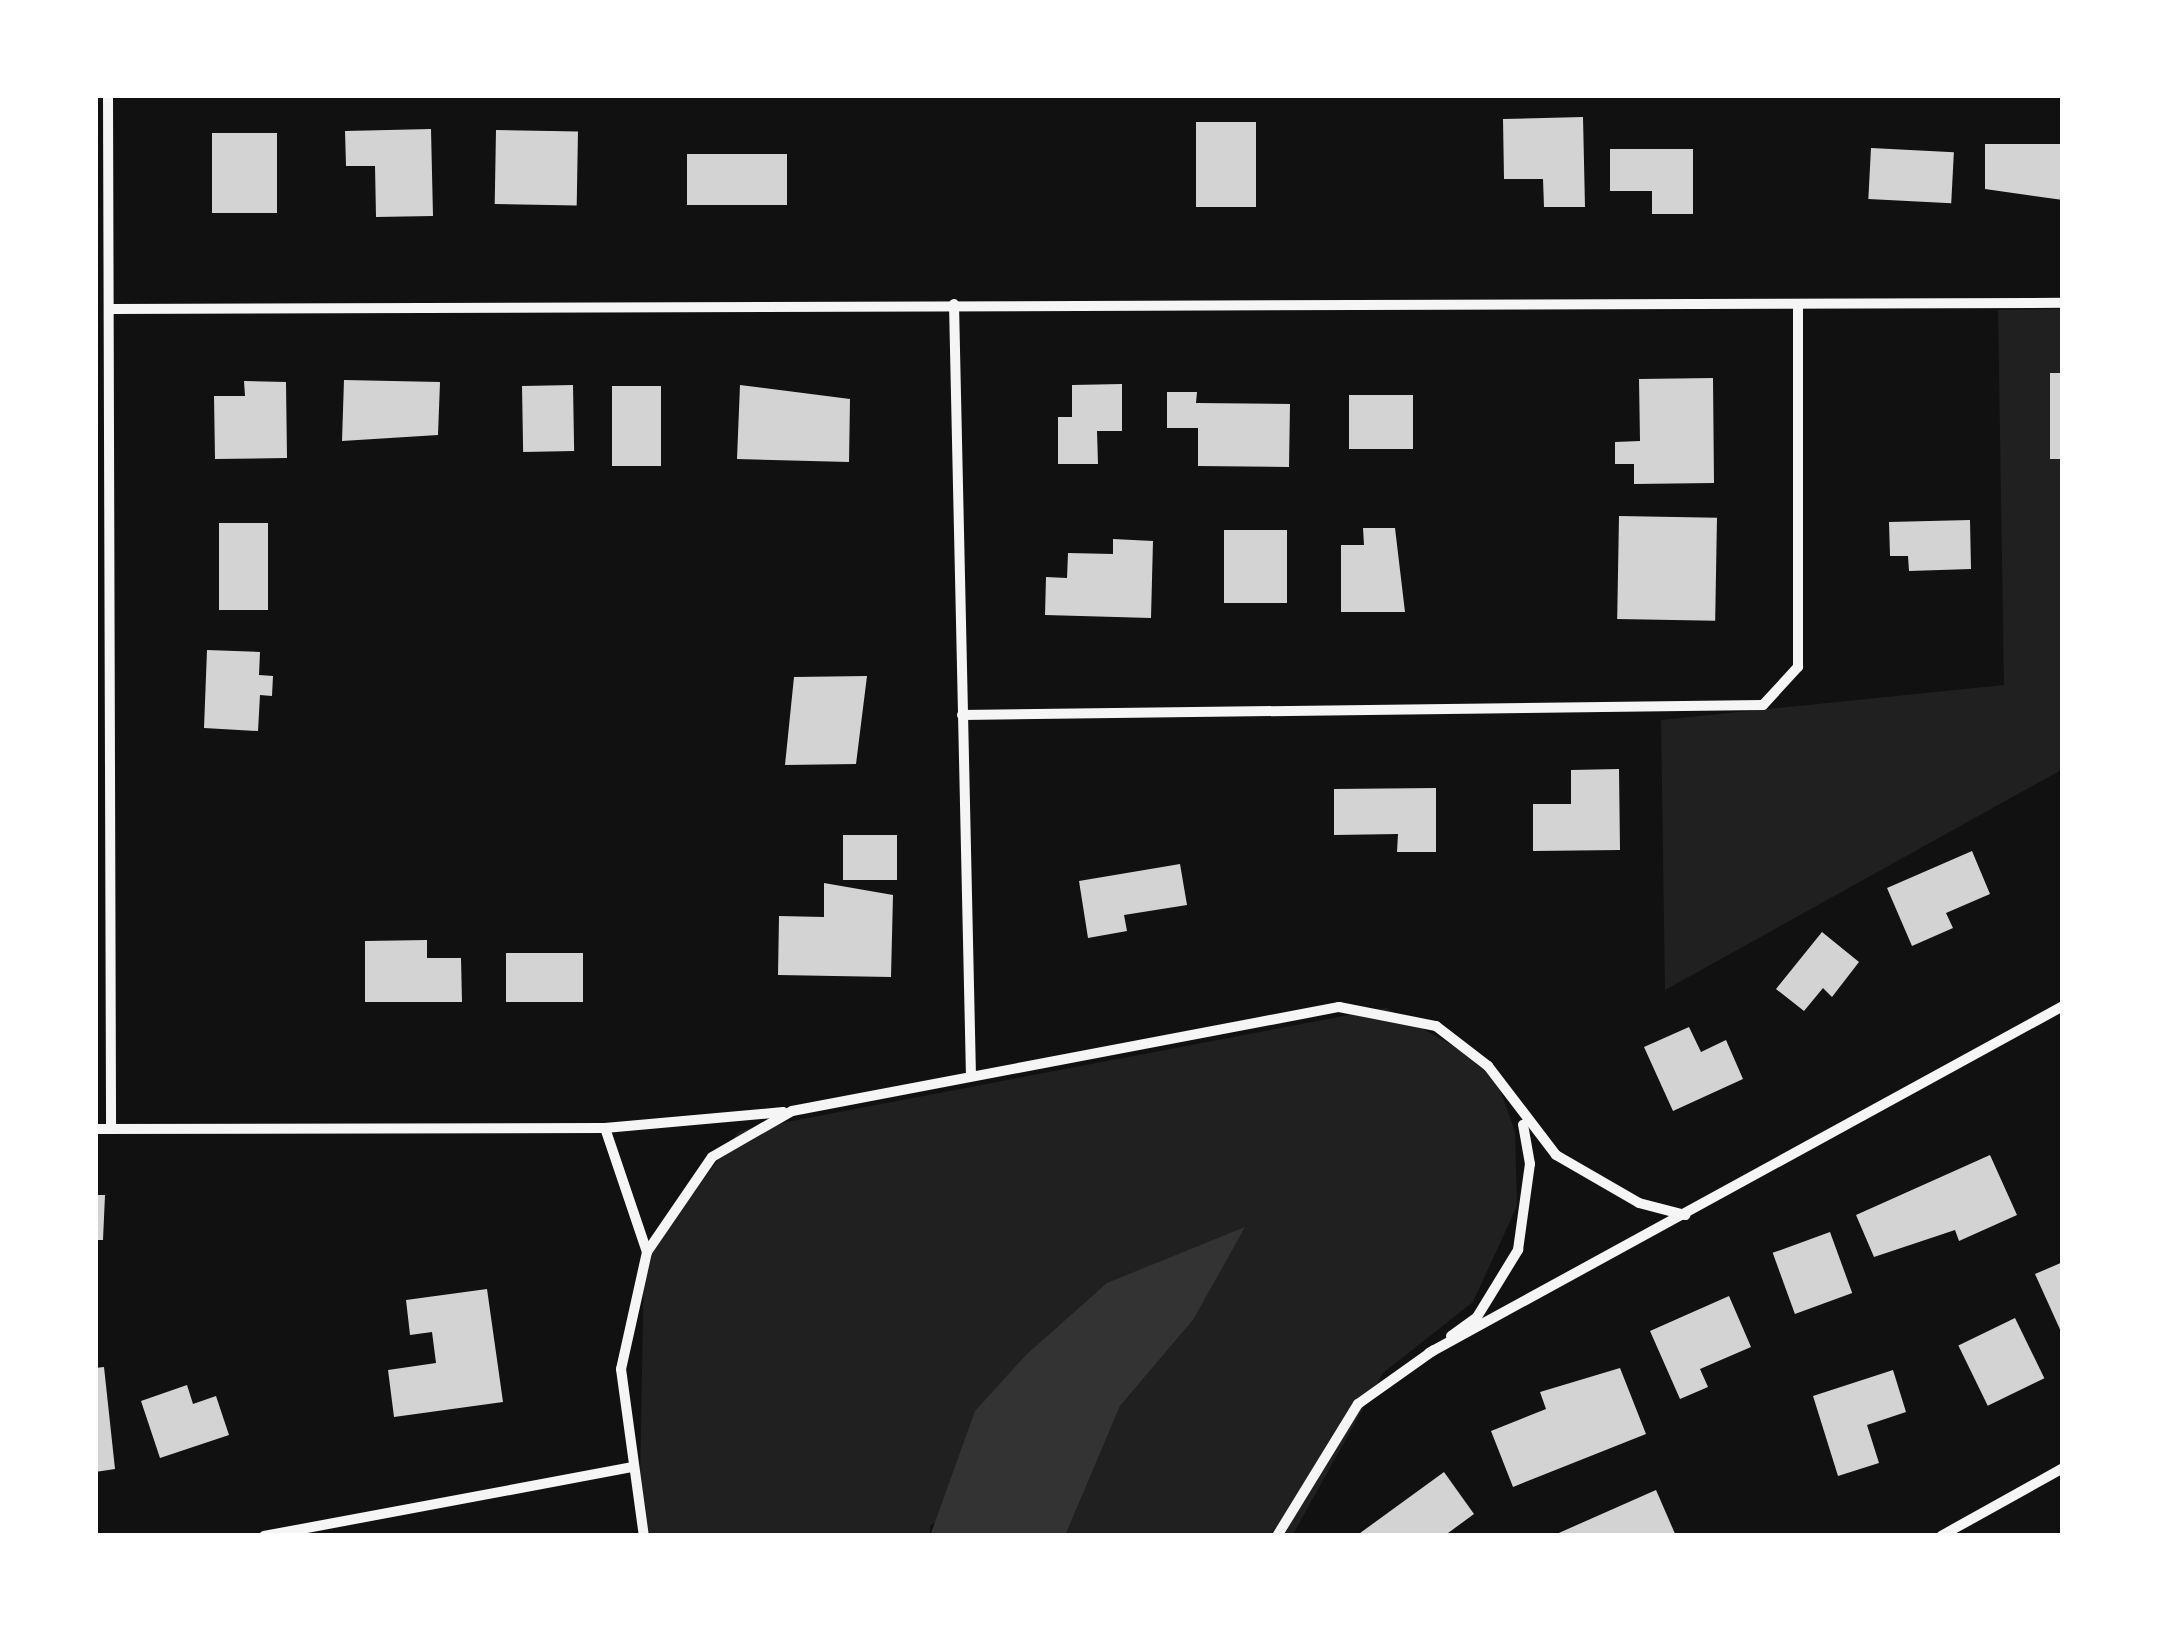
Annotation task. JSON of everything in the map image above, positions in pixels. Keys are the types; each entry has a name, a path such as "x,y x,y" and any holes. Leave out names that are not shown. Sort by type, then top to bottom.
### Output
{"street":[{"path":"108,95 111,1129"},
{"path":"111,309 2063,303"},
{"path":"954,304 971,1074"},
{"path":"962,715 1764,705 1798,667 1798,306"},
{"path":"1429,1354 2063,1006"},
{"path":"95,1128 604,1128 792,1111 971,1074 1364,1007 1405,1014 1464,1044 1522,1121 1596,1182 1685,1216"},
{"path":"644,1536 622,1370 647,1252 712,1158 792,1111"},
{"path":"1277,1536 1358,1404 1476,1317 1518,1250 1530,1164 1522,1121"},
{"path":"604,1128 647,1252"},
{"path":"264,1536 632,1466"},
{"path":"1941,1536 2063,1468"}],"shaded area":[{"path":"2063,309 2063,769 1665,990 1661,720 2004,685 1998,310"},
{"path":"1386,1008 1478,1060 1498,1083 1515,1132 1517,1206 1473,1302 1383,1373 1292,1536 1065,1536 1120,1406 1193,1320 930,1526 930,1536 639,1536 644,1261 739,1131"},
{"path":"1245,1227 1193,1320 1120,1406 1065,1536 930,1536 975,1411 1027,1354 1107,1283"}],"building":[{"path":"1583,117 1585,207 1544,207 1543,179 1504,179 1503,119"},
{"path":"1196,122 1256,122 1256,207 1196,207"},
{"path":"431,129 433,216 376,217 375,166 346,166 345,131"},
{"path":"496,130 578,131 577,205 495,204"},
{"path":"212,133 277,133 277,213 212,213"},
{"path":"1985,144 2063,144 2063,200 1985,189"},
{"path":"1871,148 1954,152 1951,203 1868,199"},
{"path":"1610,149 1693,149 1693,214 1652,214 1652,191 1610,191"},
{"path":"687,154 787,154 787,205 687,205"},
{"path":"2050,373 2063,373 2063,459 2050,459"},
{"path":"1713,378 1714,483 1634,484 1634,464 1615,464 1615,442 1640,441 1639,379"},
{"path":"344,380 440,382 438,435 342,441"},
{"path":"244,381 286,382 287,458 215,459 214,396 245,396"},
{"path":"1122,384 1122,431 1097,431 1098,464 1058,464 1058,417 1072,417 1072,385"},
{"path":"573,385 574,451 523,452 522,386"},
{"path":"740,385 850,399 849,462 737,459"},
{"path":"612,386 661,386 661,466 612,466"},
{"path":"1167,392 1197,392 1196,403 1290,404 1289,467 1198,466 1198,428 1167,428"},
{"path":"1349,395 1413,395 1413,449 1349,449"},
{"path":"1619,516 1717,518 1715,621 1617,619"},
{"path":"1970,520 1971,569 1909,571 1908,556 1890,556 1889,522"},
{"path":"219,523 268,523 268,610 219,610"},
{"path":"1363,528 1395,528 1405,612 1341,612 1341,545 1364,545"},
{"path":"1224,530 1287,530 1287,603 1224,603"},
{"path":"1113,539 1153,541 1151,618 1045,615 1046,577 1067,578 1068,553 1113,554"},
{"path":"207,650 260,652 259,675 273,676 272,696 260,695 258,731 204,728"},
{"path":"867,676 856,764 785,765 794,677"},
{"path":"1619,769 1620,850 1533,851 1533,804 1571,804 1571,770"},
{"path":"1436,788 1436,852 1397,852 1398,834 1334,835 1334,789"},
{"path":"843,835 897,835 897,880 843,880"},
{"path":"1972,851 1990,894 1946,913 1953,928 1912,946 1887,888"},
{"path":"1180,864 1187,905 1124,915 1127,931 1088,938 1079,881"},
{"path":"824,883 893,895 891,977 778,975 779,916 824,917"},
{"path":"1822,932 1859,962 1832,997 1823,988 1804,1011 1776,989"},
{"path":"427,940 427,958 461,958 462,1002 365,1002 365,941"},
{"path":"506,953 583,953 583,1002 506,1002"},
{"path":"1689,1027 1701,1052 1726,1040 1743,1079 1673,1111 1644,1047"},
{"path":"1990,1155 2017,1215 1959,1241 1955,1230 1874,1257 1856,1215"},
{"path":"95,1195 105,1195 103,1240 95,1240"},
{"path":"1830,1232 1852,1293 1795,1314 1773,1253"},
{"path":"2063,1262 2063,1336 2035,1274"},
{"path":"487,1289 503,1402 394,1417 388,1370 436,1363 432,1332 410,1335 406,1300"},
{"path":"1729,1296 1751,1347 1700,1369 1708,1387 1680,1399 1650,1331"},
{"path":"2015,1318 2044,1378 1988,1406 1958,1346"},
{"path":"104,1367 115,1469 95,1472 95,1368"},
{"path":"1620,1368 1646,1434 1513,1487 1491,1431 1546,1409 1540,1392"},
{"path":"1893,1370 1906,1412 1867,1425 1879,1463 1838,1476 1813,1396"},
{"path":"187,1385 193,1404 216,1396 229,1435 160,1458 141,1401"},
{"path":"1444,1472 1474,1514 1444,1536 1356,1536"},
{"path":"1656,1490 1676,1536 1552,1536"}]}
